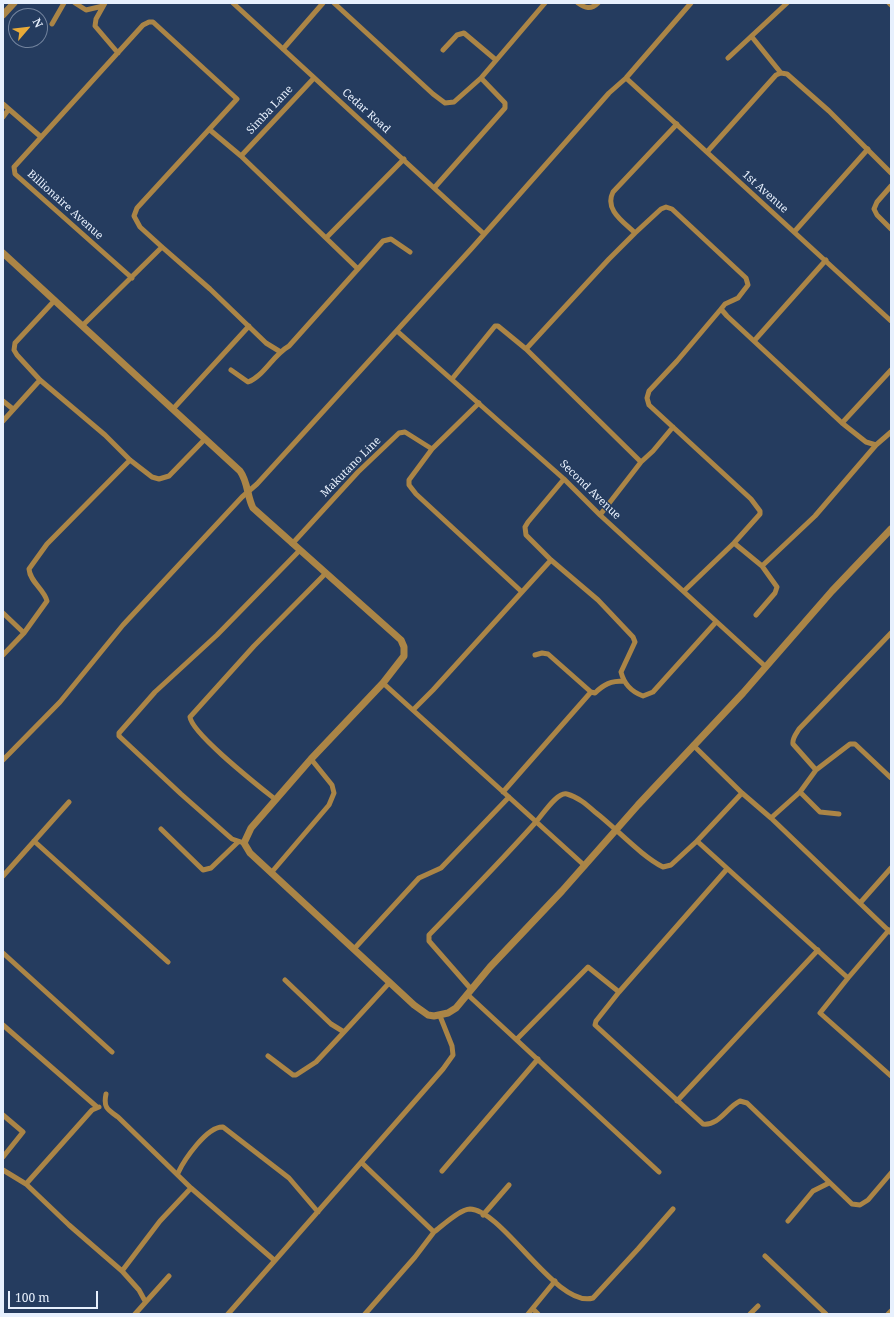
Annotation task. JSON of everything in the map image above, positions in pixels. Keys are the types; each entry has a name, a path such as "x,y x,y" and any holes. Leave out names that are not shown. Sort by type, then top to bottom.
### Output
{"street":[{"path":"3,15 14,3"},
{"path":"52,24 64,3"},
{"path":"75,3 86,10 104,4"},
{"name":"Cedar Road","path":"233,3 404,158 484,234"},
{"path":"283,49 323,3"},
{"path":"334,3 433,94 445,103 454,102 481,78 544,3"},
{"path":"578,3 585,8 590,8 598,3"},
{"path":"3,760 60,702 123,625 247,492 257,484 397,331 609,93 626,78 691,3"},
{"path":"728,58 787,3"},
{"path":"104,4 96,19 95,26 118,53"},
{"name":"Billionaire Avenue","path":"132,278 15,174 14,167 146,22 153,22 236,96 236,101 135,211 134,216 140,227 162,247"},
{"path":"443,50 457,35 464,33 496,60"},
{"path":"752,37 781,73"},
{"path":"707,152 776,75 781,73 787,74 829,111 891,173"},
{"name":"Simba Lane","path":"241,156 314,78"},
{"path":"435,187 505,108 505,104 481,78"},
{"name":"1st Avenue","path":"626,78 891,321"},
{"path":"3,104 41,137"},
{"path":"3,117 9,110"},
{"path":"635,234 613,211 611,198 676,124"},
{"path":"210,130 241,156 327,237 357,268"},
{"path":"794,231 868,149"},
{"path":"327,237 404,158"},
{"path":"891,186 877,202 874,209 877,215 891,228"},
{"path":"526,350 609,259 661,209 666,207 672,209 746,278 748,285 738,298 725,304 677,361 649,391 647,398 649,405 759,508 760,514 734,543 684,591"},
{"path":"231,370 248,382 254,380 279,351 289,346 357,268 387,239 391,239 410,252"},
{"path":"83,325 162,247 210,288 266,343 279,351"},
{"path":"3,253 240,471 244,476 247,492 253,508 325,574 401,640 404,648 404,656 383,683 311,759 241,843 210,868 203,870 161,829"},
{"path":"754,341 826,260"},
{"path":"55,300 15,343 14,347 16,355 40,380 105,435 130,460 152,477 163,479 170,476 205,439"},
{"path":"720,310 842,423 866,442 876,445"},
{"path":"173,409 249,326"},
{"path":"452,379 495,326 498,326 526,350 641,462"},
{"name":"Second Avenue","path":"397,331 564,479 600,515 766,667"},
{"path":"842,423 891,370"},
{"path":"3,421 40,380"},
{"path":"3,401 13,409"},
{"path":"479,403 432,449 409,480 409,485 416,494 522,592"},
{"path":"600,515 641,462 653,451 673,427"},
{"name":"Makutano Line","path":"292,544 358,472 399,433 405,432 432,449"},
{"path":"762,566 815,516 876,445 891,432"},
{"path":"3,655 24,633 47,601 46,596 30,576 29,569 47,544 130,460"},
{"path":"564,479 525,527 526,535 551,560 598,600 633,637 635,642 621,672 624,681 631,689 643,696 653,692 716,622"},
{"path":"300,550 216,635 155,692 119,733 120,736 181,794 232,839 241,843 271,873 390,982 428,1015 440,1016 456,1008 469,991 585,866 693,745 766,667 832,591 891,528"},
{"path":"734,543 762,566 775,583 777,590 756,615"},
{"path":"413,710 551,560"},
{"path":"276,800 212,745 192,723 190,717 254,646 325,574"},
{"path":"3,613 24,633"},
{"path":"816,770 793,744 792,741 795,735 891,633"},
{"path":"535,655 542,653 548,654 591,692"},
{"path":"503,792 591,692 594,693 602,686 613,681 624,681"},
{"path":"383,683 585,866"},
{"path":"771,818 800,792 816,770 850,744 855,744 891,778"},
{"path":"693,745 742,793 771,818 890,931 848,978 820,1013 891,1076"},
{"path":"271,873 329,805 334,793 332,785 311,759"},
{"path":"800,792 820,812 838,814"},
{"path":"659,1172 516,1039 469,991 428,941 428,937 536,822 556,798 562,794 566,793 581,800 618,829 654,862 663,867 671,865 697,841 742,793"},
{"path":"354,949 419,878 441,868 509,797"},
{"path":"3,876 69,802"},
{"path":"34,841 168,962"},
{"path":"697,841 848,978"},
{"path":"860,903 891,868"},
{"path":"727,869 619,992 596,1020 595,1025 698,1121 707,1124 721,1117 736,1103 742,1101 747,1103 852,1204 860,1205 868,1200 891,1173"},
{"path":"676,1101 818,950"},
{"path":"3,953 112,1052"},
{"path":"516,1039 588,967 619,992"},
{"path":"285,980 331,1024 344,1032"},
{"path":"268,1056 296,1076 316,1062 390,982"},
{"path":"228,1314 443,1069 453,1054 450,1038 440,1016"},
{"path":"3,1025 97,1107"},
{"path":"442,1171 538,1059"},
{"path":"106,1094 104,1104 109,1111 118,1117 178,1173 191,1188 274,1260"},
{"path":"26,1184 92,1110 104,1104"},
{"path":"3,1115 23,1132 3,1157"},
{"path":"178,1173 183,1163 208,1134 214,1129 223,1128 289,1178 318,1212"},
{"path":"362,1163 434,1232"},
{"path":"3,1170 26,1184 80,1235 122,1271 139,1290 145,1301"},
{"path":"788,1221 813,1191 829,1183"},
{"path":"483,1215 509,1185"},
{"path":"122,1271 160,1221 191,1188"},
{"path":"365,1314 415,1257 434,1232 461,1212 470,1209 483,1215 506,1234 520,1250 555,1281 568,1292 582,1300 593,1298 673,1209"},
{"path":"765,1256 826,1314"},
{"path":"135,1314 145,1301 169,1276"},
{"path":"528,1314 555,1281"},
{"path":"750,1314 758,1306"},
{"path":"533,1309 538,1314"},
{"path":"888,1314 891,1311"}]}
